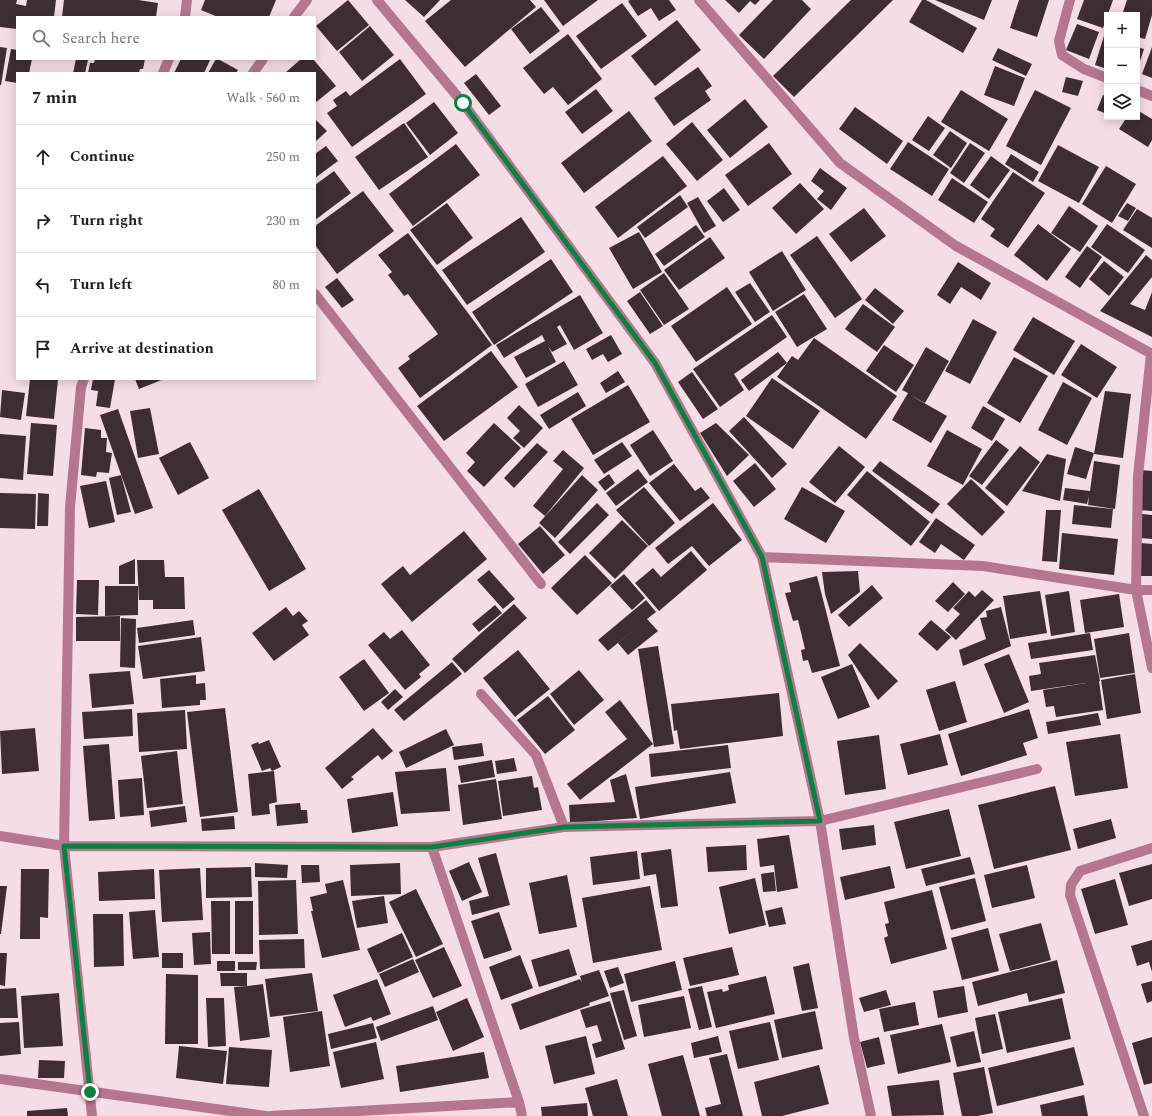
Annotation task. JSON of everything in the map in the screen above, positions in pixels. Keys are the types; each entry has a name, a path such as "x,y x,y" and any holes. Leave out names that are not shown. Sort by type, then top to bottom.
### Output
{"street":[{"path":"185,16 187,0"},
{"path":"295,16 307,0"},
{"path":"377,0 463,103 655,363 762,557 820,821 854,1038 871,1116"},
{"path":"699,0 840,163 956,246 1152,354 1138,476 1136,590 1152,668"},
{"path":"1070,0 1059,41 1062,55 1084,69 1104,77"},
{"path":"163,72 169,60"},
{"path":"254,72 262,60"},
{"path":"1140,91 1152,96"},
{"path":"316,295 541,584"},
{"path":"84,380 81,387 70,507 64,846 92,1116"},
{"path":"762,557 983,566 1136,590 1152,590"},
{"path":"481,694 536,754 564,827"},
{"path":"0,836 64,846 432,847 564,827 820,821 1037,769"},
{"path":"432,847 519,1102 522,1116"},
{"path":"1144,1116 1070,896 1071,885 1080,871 1152,848"},
{"path":"0,1079 266,1116"},
{"path":"270,1116 519,1102"}],"building":[{"path":"0,0 17,0 16,4 26,6 27,0 56,0 54,16 16,16 16,29 0,27"},
{"path":"64,0 138,0 158,3 156,16 62,16"},
{"path":"205,0 276,0 269,16 216,16 201,10"},
{"path":"348,0 369,25 337,51 316,26"},
{"path":"405,0 440,0 424,17"},
{"path":"451,0 530,0 536,7 465,67 425,21"},
{"path":"544,0 598,0 563,26"},
{"path":"669,0 676,10 659,21 651,8 638,16 628,1"},
{"path":"725,0 760,0 755,5 750,1 739,13"},
{"path":"773,0 802,0 811,9 764,59 739,35"},
{"path":"851,0 893,0 794,97 773,76"},
{"path":"922,0 926,0 977,28 963,53 909,22"},
{"path":"935,0 992,0 984,20"},
{"path":"1019,0 1049,0 1037,37 1010,28"},
{"path":"1084,0 1113,0 1109,12 1104,12 1103,28 1077,19"},
{"path":"1127,0 1152,0 1152,15 1145,39 1140,38 1140,12 1123,12"},
{"path":"622,3 647,36 601,69 576,36"},
{"path":"541,7 560,31 530,54 511,29"},
{"path":"677,20 701,50 655,86 631,56"},
{"path":"1077,24 1099,32 1089,59 1066,50"},
{"path":"370,26 394,55 362,81 339,52"},
{"path":"568,34 602,79 568,105 553,87 544,94 523,68"},
{"path":"1104,36 1104,68 1095,65"},
{"path":"0,47 7,48 1,85 0,85"},
{"path":"1152,47 1152,78 1142,74"},
{"path":"998,48 1032,64 1026,76 992,60"},
{"path":"1140,48 1144,49 1140,61"},
{"path":"11,49 16,50 16,60 32,60 29,72 16,72 16,83 5,81"},
{"path":"400,59 426,94 352,147 327,113 337,106 333,100 346,91 350,96"},
{"path":"76,60 88,60 85,72 73,72"},
{"path":"95,60 145,60 143,69 140,69 139,72 88,72 90,63 94,63"},
{"path":"180,60 210,60 204,72 174,72"},
{"path":"215,60 220,60 238,70 237,72 209,72"},
{"path":"300,60 314,60 336,86 316,102 316,72 286,72"},
{"path":"995,66 1025,78 1014,106 984,95"},
{"path":"698,67 712,86 705,91 711,100 674,126 654,98"},
{"path":"476,74 501,106 489,115 464,83"},
{"path":"1066,77 1083,81 1078,96 1062,92"},
{"path":"596,89 613,111 582,134 565,112"},
{"path":"961,90 1008,119 989,151 941,122"},
{"path":"1035,90 1071,108 1041,165 1006,146"},
{"path":"1103,95 1104,113 1097,110"},
{"path":"745,99 768,127 730,158 707,130"},
{"path":"434,102 458,133 430,155 406,123"},
{"path":"855,107 903,141 887,164 839,129"},
{"path":"629,111 652,141 584,193 561,163"},
{"path":"1140,112 1152,119 1152,140 1148,147 1119,129 1125,120 1140,120"},
{"path":"928,116 945,128 929,151 912,140"},
{"path":"316,120 327,131 316,141"},
{"path":"692,122 723,160 697,181 666,144"},
{"path":"404,123 428,157 379,190 355,157"},
{"path":"950,131 967,143 951,168 933,155"},
{"path":"908,142 949,169 932,196 890,169"},
{"path":"769,143 792,174 748,206 725,175"},
{"path":"970,143 985,153 964,183 950,173"},
{"path":"456,144 480,175 413,226 389,194"},
{"path":"1058,145 1099,167 1079,203 1038,181"},
{"path":"326,146 338,161 316,177 316,153"},
{"path":"1011,154 1039,172 1033,182 1005,164"},
{"path":"663,156 687,186 618,238 595,207"},
{"path":"991,156 1010,170 989,199 970,185"},
{"path":"1106,166 1136,184 1112,223 1082,204"},
{"path":"820,168 847,188 831,210 817,199 824,191 811,181"},
{"path":"334,171 351,193 316,219 316,184"},
{"path":"1013,172 1045,193 1008,248 990,236 995,229 981,219"},
{"path":"952,178 988,202 974,223 938,200"},
{"path":"800,183 824,209 796,234 772,208"},
{"path":"724,188 740,210 723,222 707,201"},
{"path":"363,191 394,231 337,274 316,246 316,225"},
{"path":"680,195 688,207 645,238 637,227"},
{"path":"698,197 716,226 704,233 687,203"},
{"path":"447,203 473,238 437,265 410,230"},
{"path":"1127,203 1136,208 1128,221 1118,216"},
{"path":"1069,206 1098,226 1080,252 1051,233"},
{"path":"864,208 886,236 851,262 829,234"},
{"path":"1137,209 1152,218 1152,248 1123,230"},
{"path":"521,217 545,252 467,305 442,270"},
{"path":"1038,224 1071,249 1047,281 1014,255"},
{"path":"1107,224 1145,250 1128,273 1091,247"},
{"path":"696,225 705,237 664,266 655,254"},
{"path":"639,232 662,272 633,289 609,248"},
{"path":"408,233 492,345 420,398 398,368 410,359 408,356 438,334 408,294 404,296 388,275 392,272 378,255"},
{"path":"817,236 862,299 835,318 790,255"},
{"path":"710,237 725,258 679,290 664,270"},
{"path":"1087,246 1102,257 1080,288 1065,277"},
{"path":"782,251 806,290 773,311 749,272"},
{"path":"1146,255 1152,260 1152,277 1130,304 1145,310 1152,292 1152,337 1100,311"},
{"path":"551,259 573,292 494,345 472,312"},
{"path":"1104,261 1124,277 1109,296 1089,279"},
{"path":"958,262 991,283 981,300 961,287 950,304 937,295"},
{"path":"664,273 689,309 664,325 640,290"},
{"path":"337,278 354,300 342,308 325,287"},
{"path":"750,283 770,312 755,322 735,292"},
{"path":"727,287 752,324 696,362 671,326"},
{"path":"875,288 904,311 893,324 865,300"},
{"path":"640,292 663,326 650,334 627,301"},
{"path":"804,294 827,329 797,347 775,312"},
{"path":"580,295 603,333 574,350 560,325 557,327 567,344 552,352 548,346 556,362 526,378 514,357 545,341 542,335 504,358 496,345"},
{"path":"863,304 895,327 877,352 845,329"},
{"path":"772,315 787,337 734,374 744,390 720,407 693,369"},
{"path":"1033,317 1075,341 1054,375 1013,350"},
{"path":"973,319 997,332 970,384 945,371"},
{"path":"611,335 622,354 608,362 603,354 592,360 586,349"},
{"path":"814,338 897,396 866,439 777,377 792,356 798,360"},
{"path":"1081,344 1117,367 1097,398 1061,375"},
{"path":"884,345 914,365 896,392 866,371"},
{"path":"926,347 949,361 925,403 910,395 947,416 931,443 892,420 908,393 902,390"},
{"path":"491,351 518,387 444,441 417,406"},
{"path":"778,352 787,363 749,391 741,380"},
{"path":"1014,357 1048,376 1020,423 987,403"},
{"path":"564,361 578,385 538,407 525,384"},
{"path":"618,371 625,382 606,393 600,383"},
{"path":"692,372 718,409 703,419 678,382"},
{"path":"772,378 820,411 793,449 746,416"},
{"path":"30,380 58,380 54,419 26,416"},
{"path":"93,380 115,380 110,408 96,406 98,391 91,390"},
{"path":"135,380 162,380 139,389"},
{"path":"1063,382 1092,398 1067,445 1038,430"},
{"path":"628,385 650,422 593,455 571,419"},
{"path":"2,390 25,393 21,420 0,417"},
{"path":"1105,391 1131,394 1123,458 1094,454"},
{"path":"578,392 586,406 549,429 540,415"},
{"path":"519,405 543,428 524,448 513,438 520,431 507,418"},
{"path":"983,406 1005,419 992,441 971,428"},
{"path":"150,408 159,454 138,458 130,411"},
{"path":"118,409 153,508 135,514 100,415"},
{"path":"744,417 787,464 772,478 729,431"},
{"path":"31,423 57,425 53,476 27,474"},
{"path":"494,423 521,448 484,487 467,471 475,462 466,453"},
{"path":"716,423 749,455 727,476 700,433"},
{"path":"85,428 101,430 101,438 107,438 106,452 112,453 109,473 97,472 96,477 81,475"},
{"path":"653,430 673,461 650,476 630,445"},
{"path":"947,430 982,449 963,485 927,466"},
{"path":"0,434 26,436 23,480 0,478"},
{"path":"996,440 1009,450 982,485 969,476"},
{"path":"190,442 209,478 178,495 159,458"},
{"path":"622,442 632,456 604,474 594,460"},
{"path":"537,443 548,452 514,488 504,478"},
{"path":"839,446 865,467 835,503 809,482"},
{"path":"1020,446 1040,462 1007,506 985,488"},
{"path":"1075,447 1094,453 1086,479 1067,474"},
{"path":"563,450 584,468 545,516 533,506 563,469 553,461"},
{"path":"1047,454 1066,459 1060,501 1022,491"},
{"path":"880,461 940,504 932,514 872,471"},
{"path":"1094,461 1120,465 1115,509 1088,505 1089,496 1087,504 1063,500 1065,488 1090,491"},
{"path":"755,463 776,489 754,507 733,481"},
{"path":"674,464 695,491 701,487 710,498 680,521 649,483"},
{"path":"638,469 648,482 616,506 606,493"},
{"path":"1141,470 1152,471 1152,511 1138,510"},
{"path":"867,471 930,522 911,546 847,495"},
{"path":"609,474 615,483 605,491 598,482"},
{"path":"121,475 131,512 117,515 109,478"},
{"path":"582,475 598,490 555,538 539,523"},
{"path":"971,479 1005,512 982,536 947,504"},
{"path":"106,481 115,522 89,528 80,486"},
{"path":"644,487 675,523 649,546 616,510"},
{"path":"802,487 845,511 826,543 784,519"},
{"path":"259,489 306,569 269,591 222,510"},
{"path":"0,493 36,494 35,529 0,528"},
{"path":"38,493 49,494 48,526 37,526"},
{"path":"597,503 609,515 570,554 558,542"},
{"path":"713,503 742,540 709,566 692,546 668,564 655,548"},
{"path":"1074,505 1113,509 1111,528 1072,524"},
{"path":"1046,510 1061,510 1057,562 1042,561"},
{"path":"1142,514 1152,515 1152,539 1140,538"},
{"path":"936,518 975,545 964,560 941,544 935,553 919,542"},
{"path":"622,520 648,546 615,579 589,553"},
{"path":"540,526 565,555 543,574 518,544"},
{"path":"464,531 487,559 412,622 381,584 403,566 410,575"},
{"path":"1062,533 1118,539 1114,575 1059,569"},
{"path":"1141,543 1152,544 1152,576 1140,576"},
{"path":"691,551 707,570 659,611 635,583 653,568 661,577"},
{"path":"585,555 612,583 577,615 551,588"},
{"path":"135,559 135,584 119,584 119,566"},
{"path":"137,560 164,560 165,577 184,577 185,609 153,609 153,600 139,600"},
{"path":"489,570 515,599 503,609 477,580"},
{"path":"858,571 860,592 831,614 825,594 822,572"},
{"path":"624,574 645,598 632,610 610,586"},
{"path":"817,576 840,666 812,673 808,660 803,661 801,650 805,649 798,620 793,621 785,593 791,592 789,583"},
{"path":"77,580 99,580 98,615 76,614"},
{"path":"953,582 965,594 948,612 935,601"},
{"path":"872,585 883,598 849,627 838,615"},
{"path":"105,586 138,586 138,615 105,616"},
{"path":"982,590 994,600 956,640 945,630 960,614 953,608 969,591 975,597"},
{"path":"1040,591 1047,633 1010,639 1003,596"},
{"path":"1069,591 1075,632 1051,636 1045,595"},
{"path":"1119,594 1124,627 1085,633 1080,600"},
{"path":"646,600 656,612 647,619 658,631 628,655 618,643 640,625 608,651 598,640"},
{"path":"514,604 527,618 465,673 452,659"},
{"path":"495,605 502,613 479,632 472,624"},
{"path":"286,607 293,616 299,611 308,621 302,625 309,635 274,661 252,633"},
{"path":"1001,607 1011,646 963,666 959,650 986,639 980,618 987,617 986,611"},
{"path":"120,616 120,641 76,641 76,617"},
{"path":"121,618 136,619 135,668 120,667"},
{"path":"193,620 195,635 139,643 137,628"},
{"path":"931,620 951,637 937,651 918,634"},
{"path":"402,630 430,665 419,674 421,677 405,690 368,645 384,632 390,639"},
{"path":"1090,633 1093,650 1031,659 1028,643"},
{"path":"1129,633 1135,673 1100,678 1094,639"},
{"path":"201,637 205,671 143,679 138,646"},
{"path":"860,643 898,681 878,700 848,655"},
{"path":"658,646 674,744 654,747 638,649"},
{"path":"518,650 550,689 515,717 483,678"},
{"path":"1009,654 1029,702 1004,713 984,664"},
{"path":"1095,655 1100,681 1031,691 1029,676 1041,674 1039,663"},
{"path":"364,659 389,693 364,711 339,677"},
{"path":"452,662 462,674 404,721 394,710"},
{"path":"852,664 870,707 838,719 821,677"},
{"path":"579,670 604,700 574,725 550,694"},
{"path":"130,671 134,704 92,708 89,674"},
{"path":"1135,674 1141,713 1107,719 1101,680"},
{"path":"196,675 196,684 205,683 206,700 200,700 200,705 162,708 160,679"},
{"path":"955,681 967,722 939,731 926,690"},
{"path":"1099,681 1103,710 1056,717 1054,706 1046,707 1043,690"},
{"path":"395,689 403,697 388,710 381,702"},
{"path":"779,693 783,736 680,749 677,730 674,731 671,704"},
{"path":"548,696 575,730 545,754 517,720"},
{"path":"620,700 653,744 580,800 567,784 627,739 605,712"},
{"path":"225,708 238,812 200,817 187,712"},
{"path":"132,709 133,736 84,739 82,712"},
{"path":"1029,709 1038,738 1023,743 1027,755 961,776 948,734"},
{"path":"185,710 187,749 139,752 137,713"},
{"path":"1098,713 1101,725 1048,734 1046,722"},
{"path":"35,728 39,771 2,774 0,731"},
{"path":"373,728 393,751 382,760 378,755 351,777 354,779 342,789 325,768"},
{"path":"446,729 454,745 406,768 399,752"},
{"path":"940,734 948,765 908,775 900,744"},
{"path":"1120,734 1128,788 1075,796 1066,742"},
{"path":"879,735 886,789 845,795 837,741"},
{"path":"269,740 281,767 272,771 270,768 262,771 251,745"},
{"path":"482,743 484,756 454,760 452,747"},
{"path":"109,744 115,819 89,821 83,746"},
{"path":"728,745 731,768 651,777 649,754"},
{"path":"177,751 183,804 147,808 141,756"},
{"path":"514,758 517,771 497,774 495,761"},
{"path":"492,760 495,777 461,783 458,766"},
{"path":"446,768 450,811 401,814 395,772"},
{"path":"274,771 277,802 269,804 270,814 252,816 248,774"},
{"path":"730,772 736,803 640,819 635,787"},
{"path":"626,774 637,818 570,823 569,805 615,802 610,780"},
{"path":"532,776 534,788 538,787 542,810 503,816 498,781"},
{"path":"142,778 144,815 120,817 118,780"},
{"path":"496,779 502,819 463,825 458,785"},
{"path":"1055,786 1071,850 994,869 978,805"},
{"path":"393,792 398,826 352,833 347,799"},
{"path":"300,803 301,810 307,810 308,823 277,826 275,805"},
{"path":"185,806 187,822 151,827 149,811"},
{"path":"949,809 961,856 906,869 894,822"},
{"path":"234,816 235,829 202,831 201,819"},
{"path":"1111,819 1116,838 1078,849 1073,829"},
{"path":"874,825 876,845 842,850 839,829"},
{"path":"789,835 798,888 777,892 774,865 760,867 757,839"},
{"path":"746,845 747,870 708,872 706,847"},
{"path":"671,849 678,906 661,908 656,874 644,876 641,853"},
{"path":"637,851 640,879 593,885 590,857"},
{"path":"496,853 510,905 472,915 469,901 489,896 478,858"},
{"path":"970,857 975,874 926,886 921,869"},
{"path":"469,862 482,892 462,901 449,871"},
{"path":"255,863 288,865 287,878 255,877"},
{"path":"400,863 401,894 351,896 350,865"},
{"path":"1152,864 1152,899 1129,906 1119,873"},
{"path":"301,865 319,865 320,882 302,883"},
{"path":"1027,865 1035,898 992,908 984,875"},
{"path":"890,866 895,888 845,900 840,877"},
{"path":"251,867 252,897 206,898 206,868"},
{"path":"200,868 203,920 162,922 159,870"},
{"path":"21,869 49,869 48,918 40,917 40,939 20,939"},
{"path":"154,869 155,899 99,901 98,872"},
{"path":"774,872 776,891 763,892 761,874"},
{"path":"567,875 577,927 539,934 529,883"},
{"path":"755,878 766,925 729,934 719,887"},
{"path":"975,878 986,921 951,930 939,887"},
{"path":"1115,879 1128,925 1095,934 1081,889"},
{"path":"296,880 298,934 259,935 258,881"},
{"path":"343,880 360,950 322,958 311,911 313,911 310,897 327,893 325,884"},
{"path":"0,886 7,886 1,934 0,934"},
{"path":"650,886 662,950 593,963 582,898"},
{"path":"416,889 443,944 416,957 389,902"},
{"path":"932,890 947,949 891,964 884,938 888,936 885,924 889,923 884,902"},
{"path":"384,896 388,923 357,928 352,901"},
{"path":"211,901 230,901 230,954 212,954"},
{"path":"235,901 253,901 253,954 235,954"},
{"path":"782,907 786,924 769,927 765,911"},
{"path":"155,910 159,957 133,959 129,912"},
{"path":"499,912 512,950 484,959 471,921"},
{"path":"93,914 123,914 124,966 94,967"},
{"path":"1041,923 1051,960 1010,971 999,934"},
{"path":"988,928 999,971 962,980 951,938"},
{"path":"210,932 211,964 194,965 192,933"},
{"path":"402,933 413,957 378,973 367,949"},
{"path":"304,939 305,968 260,969 259,940"},
{"path":"1152,940 1152,972 1149,962 1137,966 1131,946"},
{"path":"444,947 462,986 433,998 415,960"},
{"path":"732,947 739,975 690,986 683,958"},
{"path":"569,949 577,975 539,987 531,960"},
{"path":"0,953 7,953 5,986 0,985"},
{"path":"162,953 183,953 183,968 162,968"},
{"path":"520,955 533,988 501,1000 489,967"},
{"path":"413,959 419,972 385,987 379,974"},
{"path":"1057,960 1065,993 1029,1002 1027,993 978,1006 972,982"},
{"path":"217,961 235,961 235,971 217,971"},
{"path":"675,961 682,990 631,1002 624,974"},
{"path":"238,962 257,962 256,970 238,970"},
{"path":"809,963 818,1008 802,1011 793,967"},
{"path":"618,967 624,983 610,988 604,971"},
{"path":"599,970 609,996 589,1003 590,1005 520,1030 511,1004 580,979 582,983 580,976"},
{"path":"220,973 247,973 247,986 221,986"},
{"path":"312,973 318,1011 270,1017 265,979"},
{"path":"166,974 198,975 198,1044 165,1044"},
{"path":"766,976 775,1014 716,1028 707,992 722,989 723,992 729,990 728,985"},
{"path":"377,979 391,1014 373,1021 371,1017 345,1027 333,995"},
{"path":"1152,981 1152,1001 1147,1003 1141,984"},
{"path":"263,984 270,1037 240,1041 234,987"},
{"path":"702,986 712,1027 699,1030 688,989"},
{"path":"964,986 968,1012 938,1018 933,991"},
{"path":"16,988 18,1018 0,1018 0,989"},
{"path":"624,990 637,1036 624,1040 610,993"},
{"path":"886,990 891,1005 864,1012 859,998"},
{"path":"59,993 63,1046 24,1048 21,996"},
{"path":"684,996 691,1028 644,1037 638,1005"},
{"path":"206,998 224,998 226,1046 208,1047"},
{"path":"467,998 484,1037 453,1051 436,1012"},
{"path":"1062,998 1071,1039 1007,1053 998,1012"},
{"path":"610,1001 625,1049 596,1058 592,1044 602,1041 597,1025 586,1028 580,1010"},
{"path":"915,1002 919,1025 884,1032 879,1009"},
{"path":"433,1006 438,1020 381,1041 376,1027"},
{"path":"322,1011 330,1066 290,1072 283,1017"},
{"path":"815,1011 823,1049 782,1058 774,1020"},
{"path":"995,1014 1003,1049 982,1054 975,1018"},
{"path":"19,1022 21,1054 0,1056 0,1023"},
{"path":"770,1022 779,1060 738,1069 729,1031"},
{"path":"373,1023 377,1038 331,1049 328,1034"},
{"path":"942,1024 951,1062 898,1074 890,1035"},
{"path":"974,1031 981,1062 957,1067 950,1037"},
{"path":"586,1036 595,1074 554,1084 545,1046"},
{"path":"718,1036 722,1052 694,1058 691,1043"},
{"path":"879,1037 885,1064 867,1068 860,1042"},
{"path":"1152,1037 1152,1083 1144,1085 1132,1043"},
{"path":"376,1042 384,1079 341,1088 333,1052"},
{"path":"179,1046 227,1051 223,1084 176,1078"},
{"path":"229,1047 272,1050 269,1087 226,1084"},
{"path":"1074,1047 1084,1085 997,1106 988,1068"},
{"path":"484,1052 489,1078 400,1092 396,1066"},
{"path":"727,1054 743,1116 707,1116 705,1108 721,1104 709,1058"},
{"path":"683,1055 700,1116 662,1116 648,1064"},
{"path":"39,1060 65,1061 64,1078 38,1078"},
{"path":"819,1065 829,1104 782,1116 762,1116 754,1082"},
{"path":"984,1067 993,1113 977,1116 962,1116 953,1073"},
{"path":"617,1079 628,1116 593,1116 585,1088"},
{"path":"939,1080 944,1115 892,1116 887,1086"},
{"path":"1084,1095 1088,1116 1042,1116 1040,1105"},
{"path":"587,1103 588,1116 542,1116 541,1107"},
{"path":"67,1108 68,1116 27,1116 27,1111"}],"route":[{"path":"90,1092 64,846 432,847 564,827 820,821 762,557 655,363 463,103"}]}
